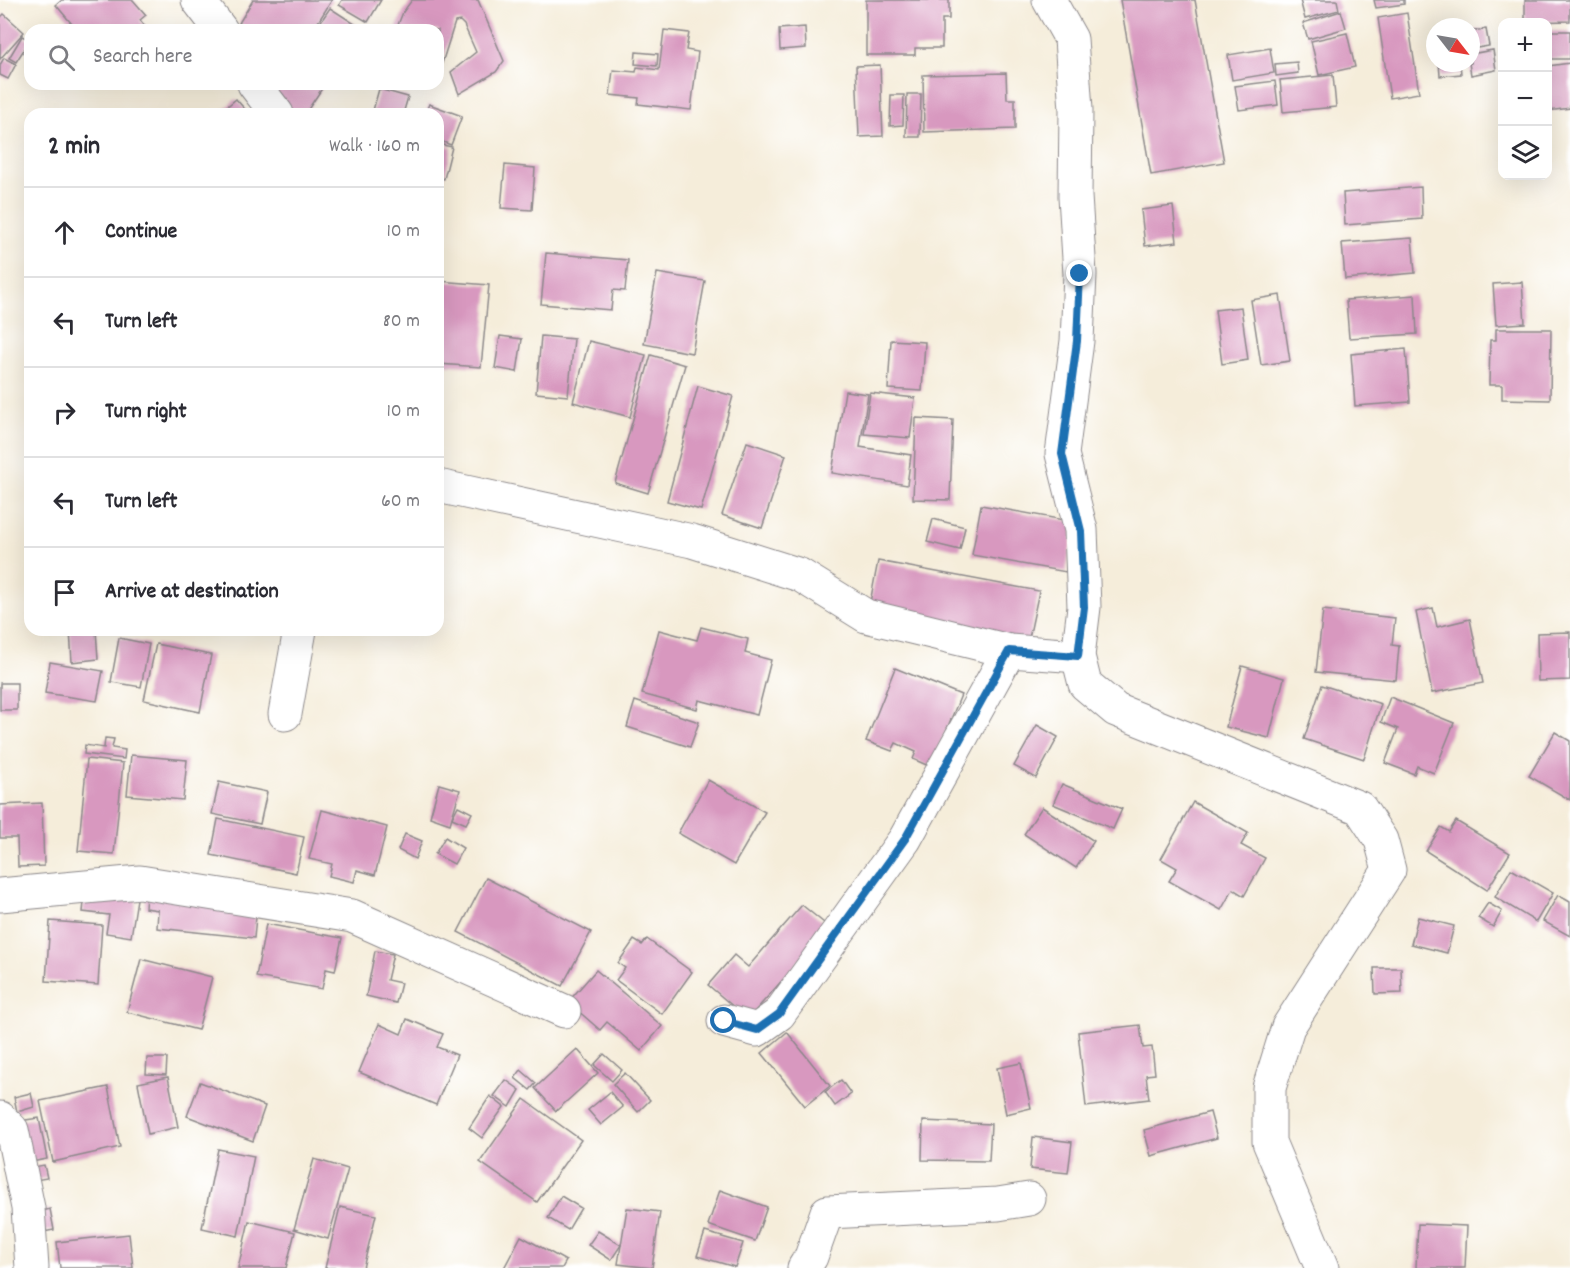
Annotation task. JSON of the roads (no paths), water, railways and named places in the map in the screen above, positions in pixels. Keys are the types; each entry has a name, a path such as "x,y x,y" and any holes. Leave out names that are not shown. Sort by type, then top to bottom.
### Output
{"street":[{"path":"198,0 216,24"},
{"path":"1049,0 1071,39 1076,110 1075,196 1079,285 1077,341 1062,454 1081,531 1084,607 1078,656 1085,684 1116,710 1360,808 1381,840 1389,870 1288,1027 1269,1088 1269,1142 1322,1268"},
{"path":"259,90 272,108"},
{"path":"444,487 692,541 800,575 866,616 1009,651 1078,656"},
{"path":"285,714 299,636"},
{"path":"724,1021 757,1030 779,1014 905,839 1009,651"},
{"path":"0,895 140,882 352,916 564,1011"},
{"path":"0,1118 12,1130 28,1208 32,1268"},
{"path":"804,1268 811,1257 827,1212 998,1204 1029,1199"}]}
